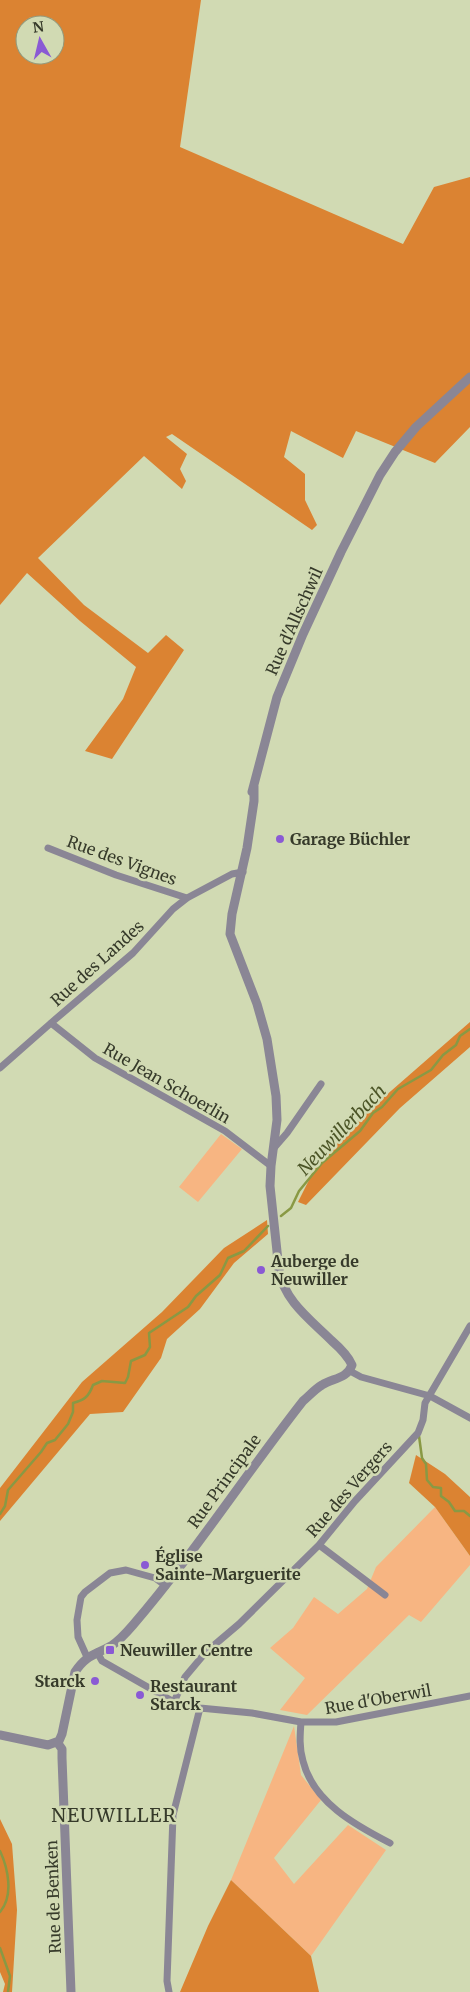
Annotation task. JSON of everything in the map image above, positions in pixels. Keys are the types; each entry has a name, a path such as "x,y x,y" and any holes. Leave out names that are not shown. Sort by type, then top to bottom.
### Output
{"street":[{"name":"Rue d'Allschwil","path":"350,1371 352,1366 349,1358 297,1306 281,1282 270,1186 277,1120 276,1096 267,1039 257,1004 230,934 232,914 243,872 254,801 254,786 277,697 303,634 341,552 380,475 395,452 416,427 470,377"},
{"name":"Rue des Vignes","path":"48,848 116,875 187,898"},
{"name":"Rue des Landes","path":"0,1068 133,953 173,910 187,898 232,874 243,872"},
{"name":"Rue Jean Schoerlin","path":"51,1023 95,1058 225,1131 271,1166"},
{"path":"274,1148 287,1133 320,1084"},
{"name":"Rue des Vergers","path":"174,1702 185,1676 206,1652 239,1624 319,1545 355,1501 418,1433 423,1420 425,1403 470,1326"},
{"path":"350,1371 361,1377 430,1396 470,1418"},
{"name":"Rue Principale","path":"87,1657 112,1645 131,1628 166,1586 303,1401 322,1385 350,1371"},
{"path":"319,1545 385,1595"},
{"path":"0,1736 46,1744 57,1742 62,1734 75,1672 87,1657 78,1637 76,1620 81,1598 85,1592 110,1573 126,1570 155,1578 166,1586"},
{"name":"Rue d'Oberwil","path":"97,1652 102,1661 174,1702 200,1708 252,1713 301,1722 336,1722 470,1696"},
{"path":"169,1992 167,1981 174,1815 200,1708"},
{"path":"301,1722 300,1742 302,1759 309,1776 319,1790 342,1816 390,1843"},
{"name":"Rue de Benken","path":"57,1742 62,1749 72,1992"}],"shaded area":[{"path":"0,0 201,0 180,147 403,244 434,187 470,177 470,427 435,463 356,431 343,458 291,431 284,457 305,474 305,500 317,525 312,530 172,434 166,437 187,454 180,469 186,481 182,489 144,456 38,558 84,605 148,653 166,635 184,650 112,759 85,751 123,699 136,667 80,621 27,573 0,605"},
{"path":"470,1022 470,1047 400,1108 306,1205 298,1202 316,1166 344,1132"},
{"path":"221,1134 242,1149 198,1202 179,1187"},
{"path":"267,1220 268,1234 234,1263 200,1309 167,1339 161,1358 123,1412 90,1414 0,1521 0,1488 82,1382 162,1312 224,1248"},
{"path":"416,1455 445,1474 470,1497 470,1556 435,1507 409,1483"},
{"path":"435,1507 470,1556 470,1565 421,1622 409,1615 307,1715 280,1710 305,1678 270,1648 293,1628 314,1597 338,1614 367,1589 376,1567"},
{"path":"294,1726 301,1775 321,1800 274,1858 294,1884 348,1825 386,1850 311,1956 231,1880"},
{"path":"0,1819 12,1844 17,1910 12,1992 3,1992 5,1984 0,1972"},
{"path":"231,1880 311,1956 319,1992 180,1992 208,1926"}],"waterway":[{"name":"Neuwillerbach","path":"281,1216 291,1208 299,1191 322,1163 360,1131 373,1113 382,1107 398,1089 431,1070 443,1055 456,1045 460,1036 470,1029"},
{"name":"Neuwillerbach","path":"0,1514 5,1506 8,1490 47,1443 55,1440 68,1424 73,1412 73,1403 84,1399 93,1385 102,1381 125,1383 131,1361 145,1355 150,1347 149,1333 188,1307 196,1296 220,1275 228,1258 244,1251 268,1226"},
{"path":"419,1436 422,1458 426,1464 427,1480 433,1487 441,1488 441,1496 449,1502 455,1511 464,1511 470,1516"},
{"name":"Neuwillerbach","path":"0,1851 8,1882 7,1898 0,1912"},
{"name":"Neuwillerbach","path":"0,1948 10,1976 8,1992"}],"place":[{"name":"Garage Büchler","path":"280,839"},
{"name":"Auberge de Neuwiller","path":"261,1270"},
{"name":"Église Sainte-Marguerite","path":"145,1565"},
{"name":"Neuwiller Centre","path":"110,1650"},
{"name":"Starck","path":"95,1681"},
{"name":"Restaurant Starck","path":"140,1695"}],"district":[{"name":"NEUWILLER","path":"114,1815"}]}
